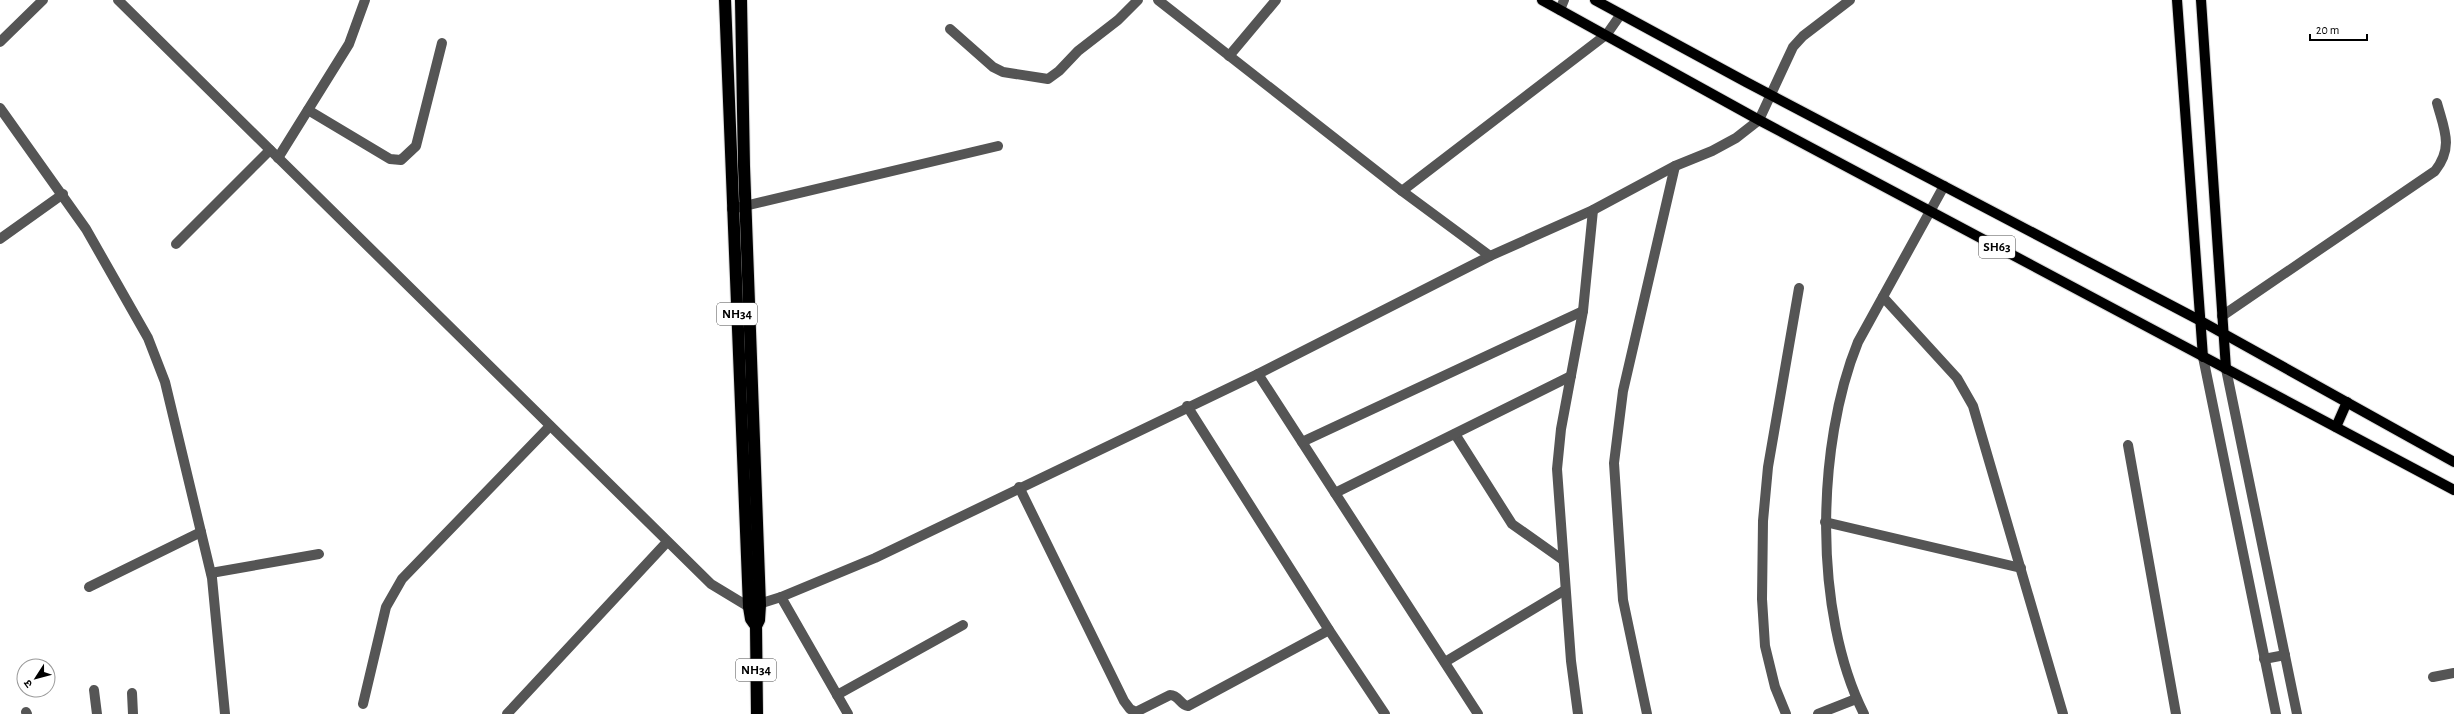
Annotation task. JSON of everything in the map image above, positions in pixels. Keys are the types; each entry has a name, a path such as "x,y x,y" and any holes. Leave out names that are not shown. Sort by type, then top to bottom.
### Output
{"highway":[{"name":"NH34","path":"725,0 732,210 755,606"},
{"name":"NH34","path":"741,0 755,606 751,619 756,626 757,714"}],"main road":[{"name":"SH63","path":"1542,0 1606,34 1759,120 2454,490"},
{"name":"SH63","path":"1595,0 1772,96 2198,320 2454,462"},
{"path":"2176,0 2198,320 2203,357"},
{"path":"2201,0 2226,369"},
{"path":"2336,427 2347,402"}],"street":[{"path":"0,42 43,0"},
{"path":"118,0 711,584 755,606 781,597 875,558 1187,406 1258,374 1490,256 1593,210 1675,166 1730,141 1759,120 1772,96 1793,47 1803,36 1850,0"},
{"path":"278,158 349,44 366,0"},
{"path":"950,29 993,67 1003,72 1048,79 1059,71 1078,51 1118,20 1138,0"},
{"path":"1158,0 1402,191 1490,256"},
{"path":"1229,56 1276,0"},
{"path":"1560,10 1564,0"},
{"path":"1402,191 1606,34 1621,14"},
{"path":"308,110 390,159 401,160 416,146 442,43"},
{"path":"2222,316 2435,171 2444,157 2446,140 2437,103"},
{"path":"0,108 63,194 90,236 148,338 165,382 211,573 225,714"},
{"path":"732,210 998,146"},
{"path":"176,244 270,150"},
{"path":"1648,714 1623,600 1614,463 1623,391 1675,166"},
{"path":"1864,714 1856,699 1835,619 1829,580 1825,522 1826,497 1838,407 1847,369 1858,342 1944,186"},
{"path":"0,239 63,194"},
{"path":"1578,714 1571,661 1557,469 1561,429 1583,311 1593,210"},
{"path":"1783,713 1775,688 1765,646 1762,598 1764,521 1768,467 1799,288"},
{"path":"1883,297 1957,378 1965,391 1979,422 2063,714"},
{"path":"1302,442 1583,311"},
{"path":"2203,357 2276,714"},
{"path":"2226,369 2297,714"},
{"path":"1258,374 1478,714"},
{"path":"1335,493 1571,376"},
{"path":"1187,406 1329,630 1385,714"},
{"path":"363,704 386,607 392,592 402,579 550,426"},
{"path":"1455,434 1512,524 1563,560"},
{"path":"2128,445 2176,714"},
{"path":"1019,488 1124,701 1130,709 1136,712 1170,695 1176,696 1183,705 1188,706 1329,630"},
{"path":"1825,522 2021,568"},
{"path":"89,587 201,532"},
{"path":"507,714 667,542"},
{"path":"211,573 319,554"},
{"path":"1445,662 1565,590"},
{"path":"781,597 848,714"},
{"path":"837,694 963,625"},
{"path":"2264,659 2285,655"},
{"path":"2433,677 2454,673"},
{"path":"94,690 97,714"},
{"path":"132,694 133,714"},
{"path":"1818,714 1856,699"}]}
